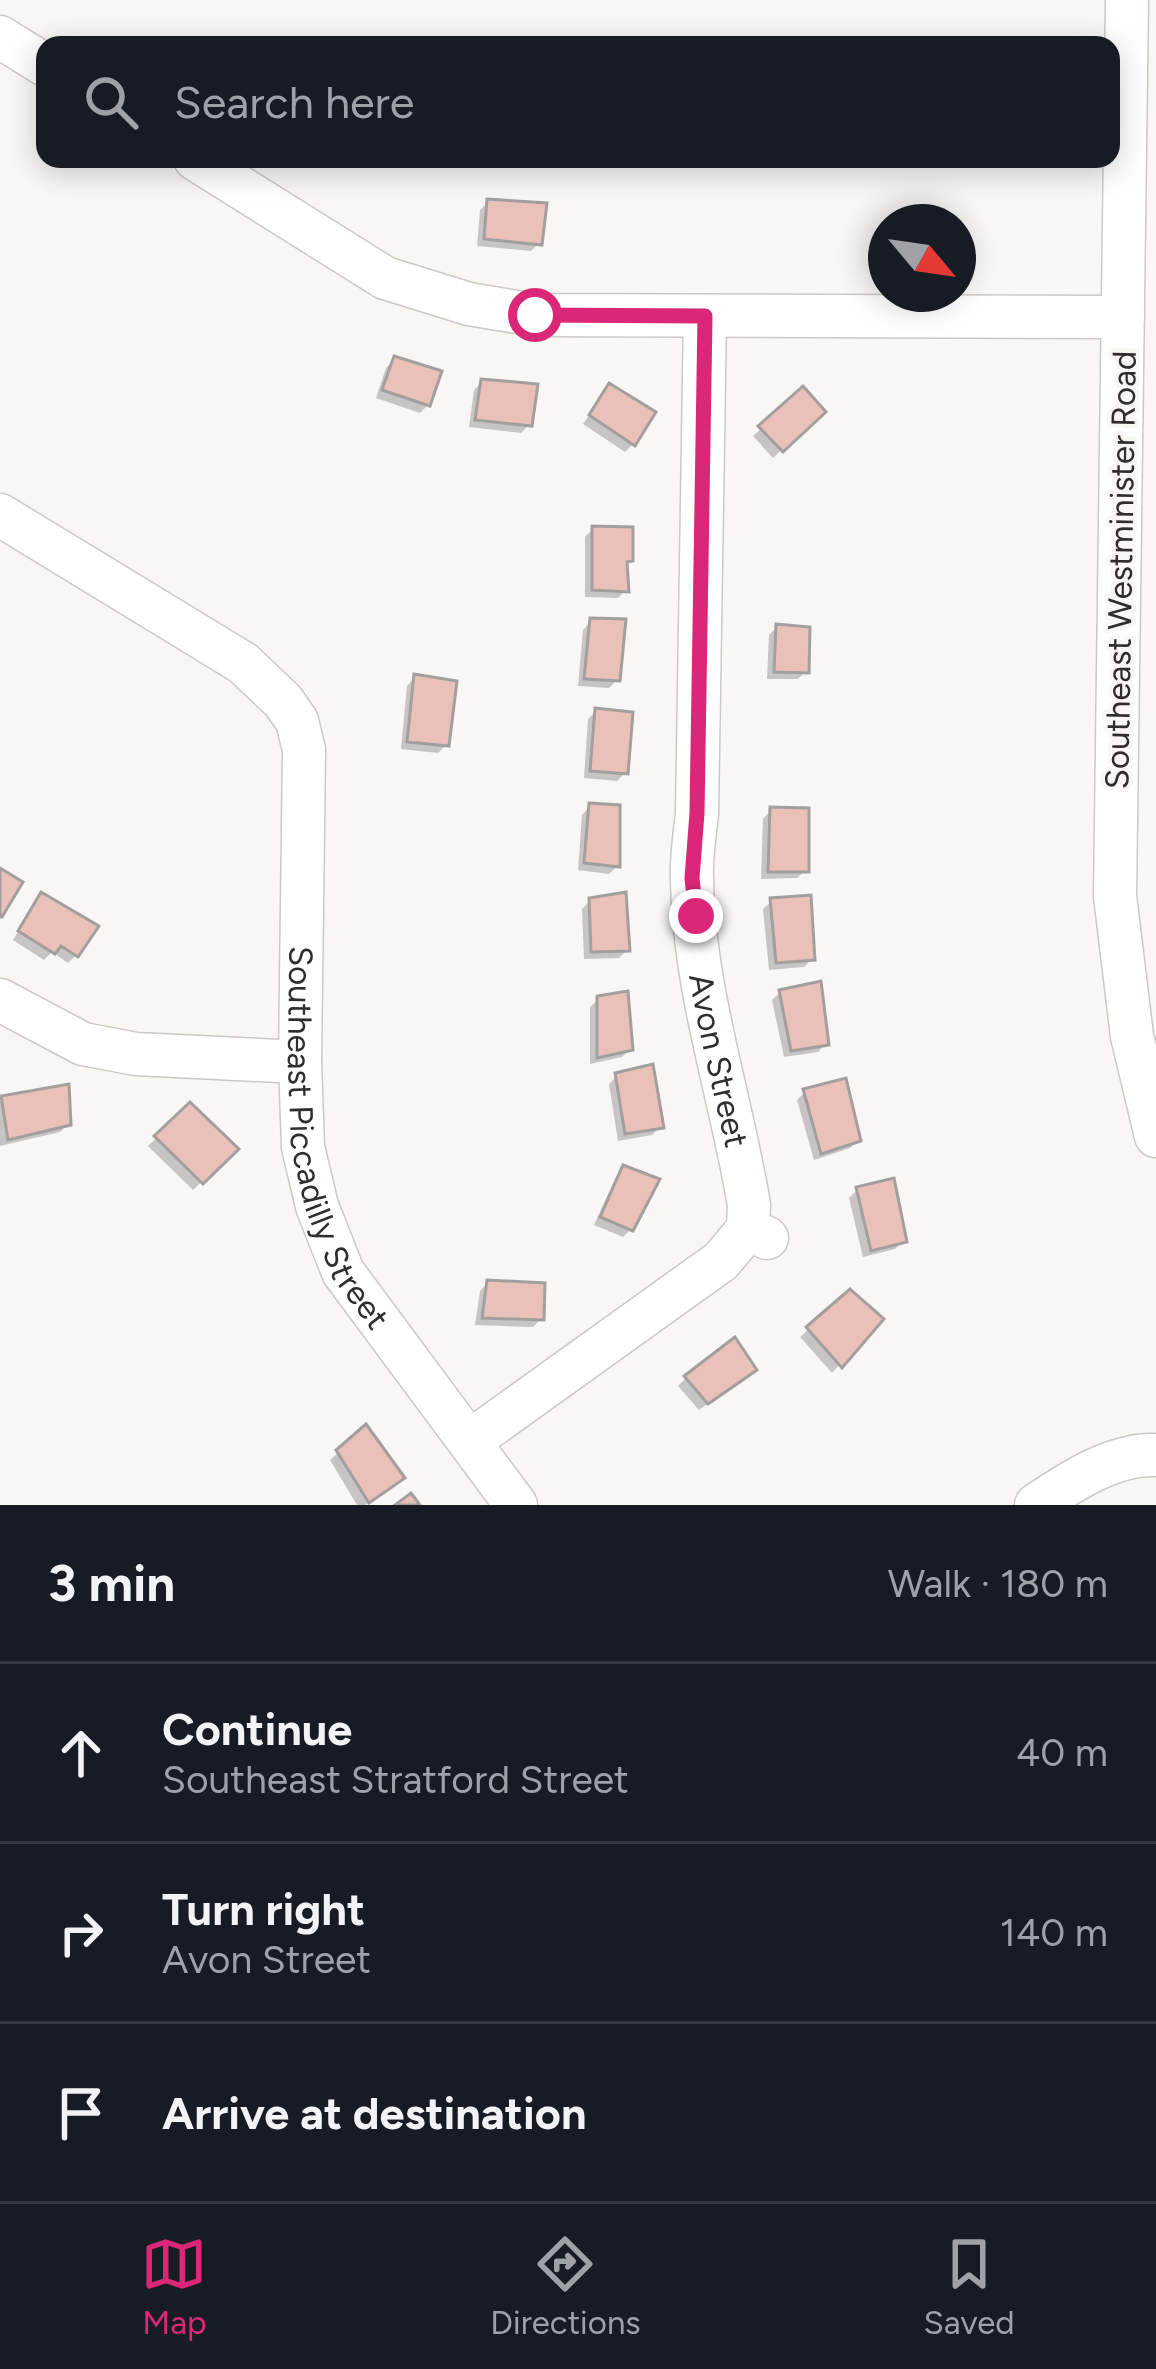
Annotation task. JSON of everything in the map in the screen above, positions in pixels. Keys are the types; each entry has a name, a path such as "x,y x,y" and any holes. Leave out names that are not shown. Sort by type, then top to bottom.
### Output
{"street":[{"name":"Southeast Westminister Road","path":"1127,0 1115,896 1132,1036 1156,1136"},
{"path":"0,37 36,59"},
{"path":"209,168 385,278 469,304 535,315 1123,317"},
{"name":"Avon Street","path":"470,1442 757,1234 711,1028 692,878 705,316"},
{"name":"Southeast Piccadilly Street","path":"0,515 243,663 283,701 310,714 304,749 300,1062 303,1147 317,1206 343,1272 516,1505"},
{"path":"0,1000 83,1044 136,1054 300,1062"},
{"path":"1036,1505 1092,1471 1142,1454 1156,1455"}],"building":[{"path":"487,199 547,203 542,245 484,239"},
{"path":"394,356 442,371 430,406 382,390"},
{"path":"481,379 538,384 532,426 475,420"},
{"path":"609,383 656,412 635,446 589,415"},
{"path":"803,386 826,412 783,452 758,426"},
{"path":"592,526 633,527 633,561 627,562 629,592 592,590"},
{"path":"590,618 626,619 620,681 584,679"},
{"path":"776,624 810,627 809,673 774,672"},
{"path":"414,674 457,681 449,746 407,742"},
{"path":"595,708 633,712 628,774 590,771"},
{"path":"589,803 620,805 620,867 584,863"},
{"path":"770,807 809,808 809,872 768,872"},
{"path":"0,868 23,882 2,917 0,917"},
{"path":"41,892 99,926 78,957 61,946 55,954 18,931"},
{"path":"626,892 630,951 591,952 589,898"},
{"path":"811,895 815,960 776,963 770,898"},
{"path":"821,981 829,1045 791,1051 779,990"},
{"path":"628,991 633,1050 597,1058 597,996"},
{"path":"653,1064 664,1128 625,1134 615,1073"},
{"path":"846,1078 861,1141 821,1154 803,1089"},
{"path":"69,1084 71,1125 8,1140 1,1096"},
{"path":"190,1102 239,1149 203,1184 154,1136"},
{"path":"623,1165 660,1179 633,1231 600,1217"},
{"path":"894,1178 907,1242 871,1251 856,1187"},
{"path":"487,1280 545,1283 544,1320 482,1318"},
{"path":"850,1289 884,1319 842,1368 806,1327"},
{"path":"735,1337 757,1370 708,1404 684,1376"},
{"path":"366,1424 405,1478 369,1503 336,1450"},
{"path":"411,1493 420,1505 395,1505"}],"route":[{"path":"535,315 705,316 692,878 696,916"}]}
